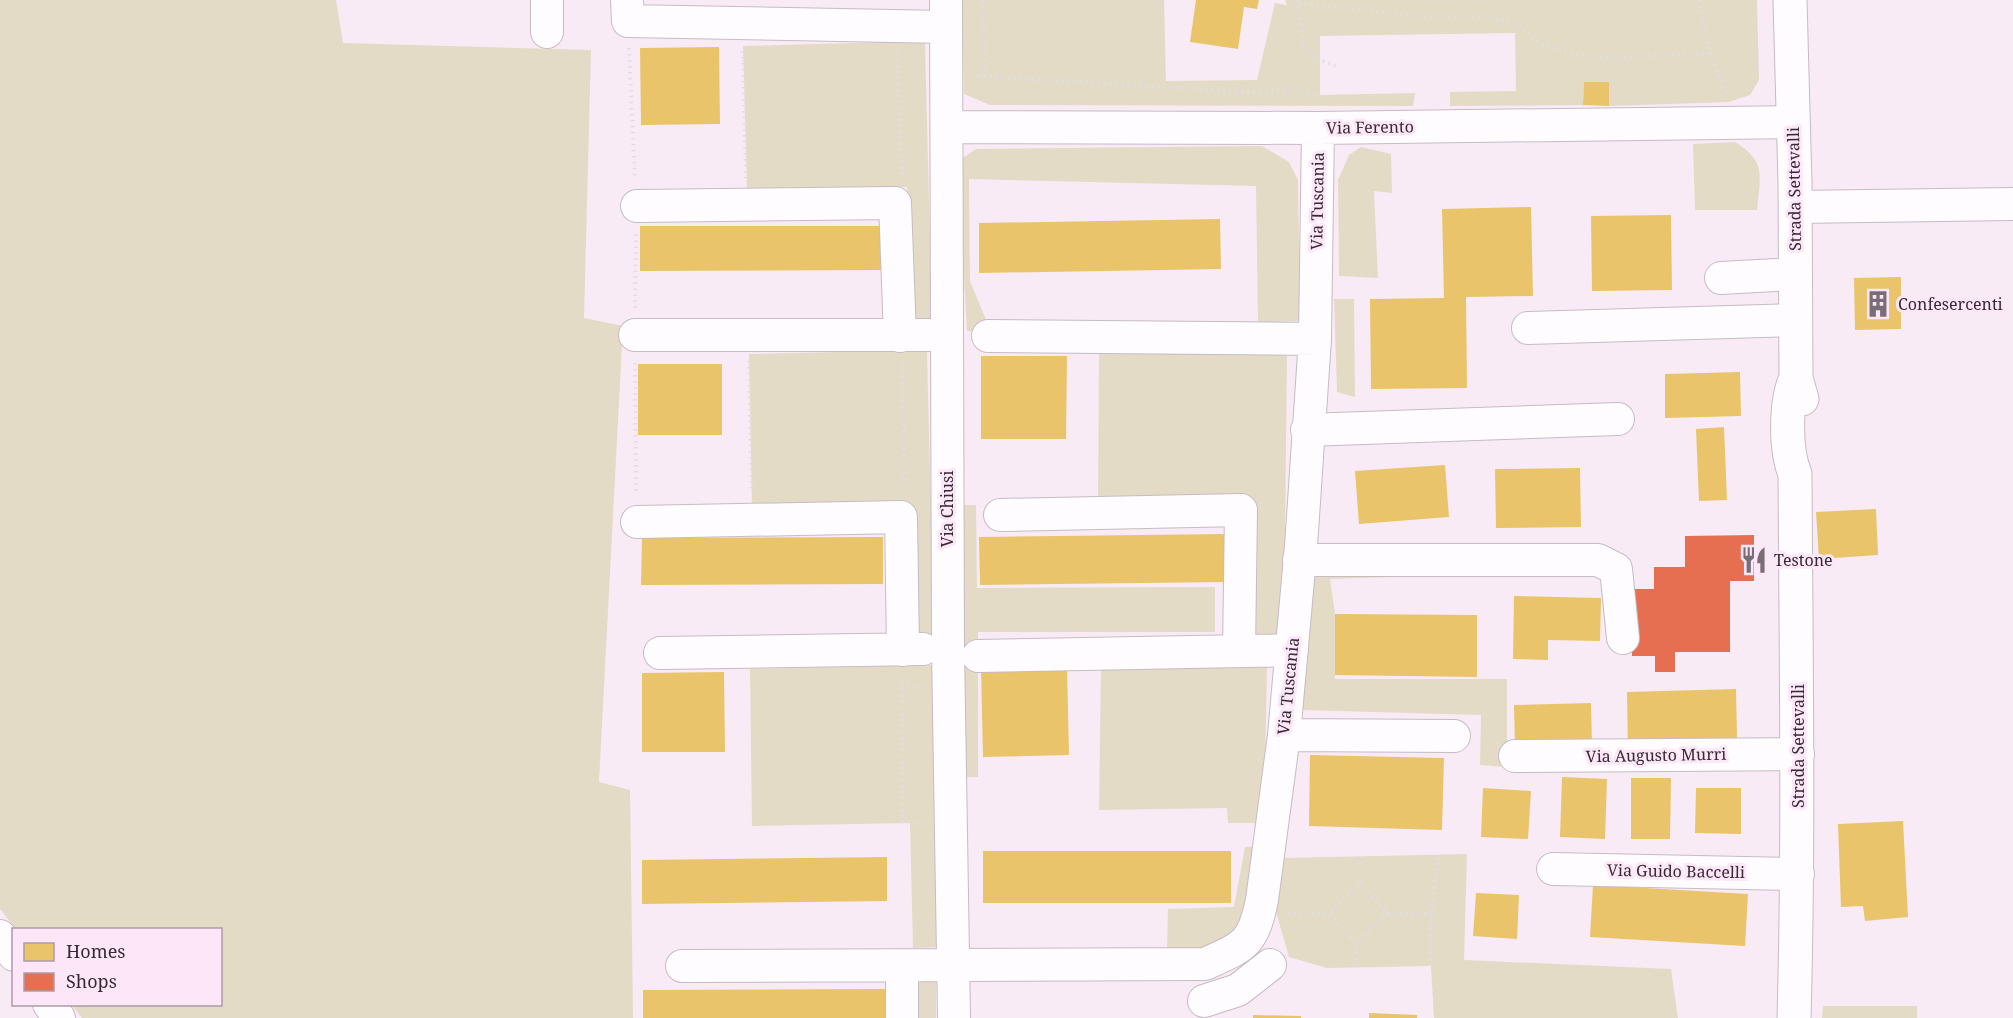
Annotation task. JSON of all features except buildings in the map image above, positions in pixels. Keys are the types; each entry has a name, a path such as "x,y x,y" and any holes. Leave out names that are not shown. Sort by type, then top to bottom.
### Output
{"main road":[{"name":"Strada Settevalli","path":"1790,0 1796,378 1788,393 1789,460 1795,474 1798,754 1798,874 1794,1018"}],"street":[{"path":"547,0 547,32"},
{"path":"628,10 743,23 892,13 946,14"},
{"name":"Via Chiusi","path":"946,14 948,649 954,1018"},
{"name":"Via Ferento","path":"947,127 1318,128 1732,125 1793,122"},
{"name":"Via Tuscania","path":"1248,941 1257,926 1262,900 1284,735 1292,650 1315,339 1318,128"},
{"path":"637,206 895,203 900,336"},
{"path":"1795,207 2013,204"},
{"path":"1721,278 1795,274"},
{"path":"1528,328 1795,320"},
{"path":"635,335 748,337 947,335"},
{"path":"988,336 1315,339"},
{"path":"1307,430 1618,419"},
{"path":"1000,515 1241,510 1239,651"},
{"path":"637,522 901,518 903,650"},
{"path":"1299,560 1598,560 1616,569 1623,638"},
{"path":"1406,560 1485,574"},
{"path":"660,653 948,649"},
{"path":"978,656 1292,650"},
{"path":"1284,735 1454,736"},
{"name":"Via Augusto Murri","path":"1515,756 1798,754"},
{"name":"Via Guido Baccelli","path":"1553,869 1798,874"},
{"path":"0,936 12,952"},
{"path":"682,966 1205,964 1235,951 1248,941 1278,974 1238,990 1204,1000"},
{"path":"902,966 902,1018"},
{"path":"50,1006 59,1018"}],"path":[{"path":"971,80 978,76 985,66 983,0"},
{"path":"1699,0 1710,53 1729,102 1732,125"},
{"path":"1336,66 1312,57 1304,48 1298,2 1427,17 1488,17 1518,24 1539,42 1574,54 1608,58 1710,53"},
{"path":"628,10 637,206 635,335 637,522"},
{"path":"892,13 896,42 903,188"},
{"path":"743,23 747,180"},
{"path":"978,76 1247,92 1290,90 1320,95"},
{"path":"900,336 905,494"},
{"path":"748,337 752,498"},
{"path":"902,822 903,650"},
{"path":"1431,966 1431,914 1439,855"},
{"path":"1329,914 1359,882 1360,856"},
{"path":"1359,882 1388,914"},
{"path":"1287,913 1329,914 1356,943"},
{"path":"1355,966 1356,943 1388,914 1431,914"}],"shaded area":[{"path":"0,0 336,0 343,43 591,50 584,318 623,326 599,782 630,790 633,1018 82,1018 73,1006 222,1006 222,928 15,928 0,909"},
{"path":"962,0 1164,0 1166,81 1257,80 1275,3 1287,5 1285,0 1757,0 1759,80 1750,95 1729,102 1609,106 1609,82 1584,82 1583,105 1450,106 1450,92 1516,91 1515,33 1320,36 1320,95 1415,93 1413,106 990,105 964,94"},
{"path":"925,41 932,322 910,322 907,187 747,191 743,46"},
{"path":"1735,142 1745,149 1757,163 1760,179 1757,210 1695,210 1693,144"},
{"path":"1262,146 1289,162 1298,180 1300,321 1258,322 1256,186 969,179 970,281 991,332 967,331 958,176 961,159 976,149"},
{"path":"1361,147 1391,154 1392,193 1374,191 1378,278 1339,276 1338,180 1349,155"},
{"path":"1334,299 1354,299 1355,397 1337,392"},
{"path":"927,350 934,639 908,639 905,506 752,510 749,354"},
{"path":"1099,351 1287,352 1284,635 1246,635 1248,499 1098,498"},
{"path":"959,505 976,505 977,588 1215,587 1215,632 978,632 978,777 960,777"},
{"path":"1321,568 1485,574 1330,579 1335,614 1335,679 1507,679 1507,767 1480,765 1481,715 1302,710 1307,584"},
{"path":"1101,664 1267,667 1264,823 1228,823 1227,808 1099,810"},
{"path":"935,665 940,947 913,948 910,823 752,826 750,669"},
{"path":"1259,846 1252,907 1229,937 1206,948 1167,951 1168,909 1234,907 1245,847"},
{"path":"1467,854 1464,960 1671,969 1678,1018 1434,1018 1431,966 1327,968 1289,957 1276,912 1284,858"},
{"path":"936,980 936,1018 913,1018 913,983"},
{"path":"1823,1006 1917,1006 1917,1018 1822,1018"}],"place":[{"name":"Confesercenti","path":"1878,304"},
{"name":"Testone","path":"1754,560"}]}
